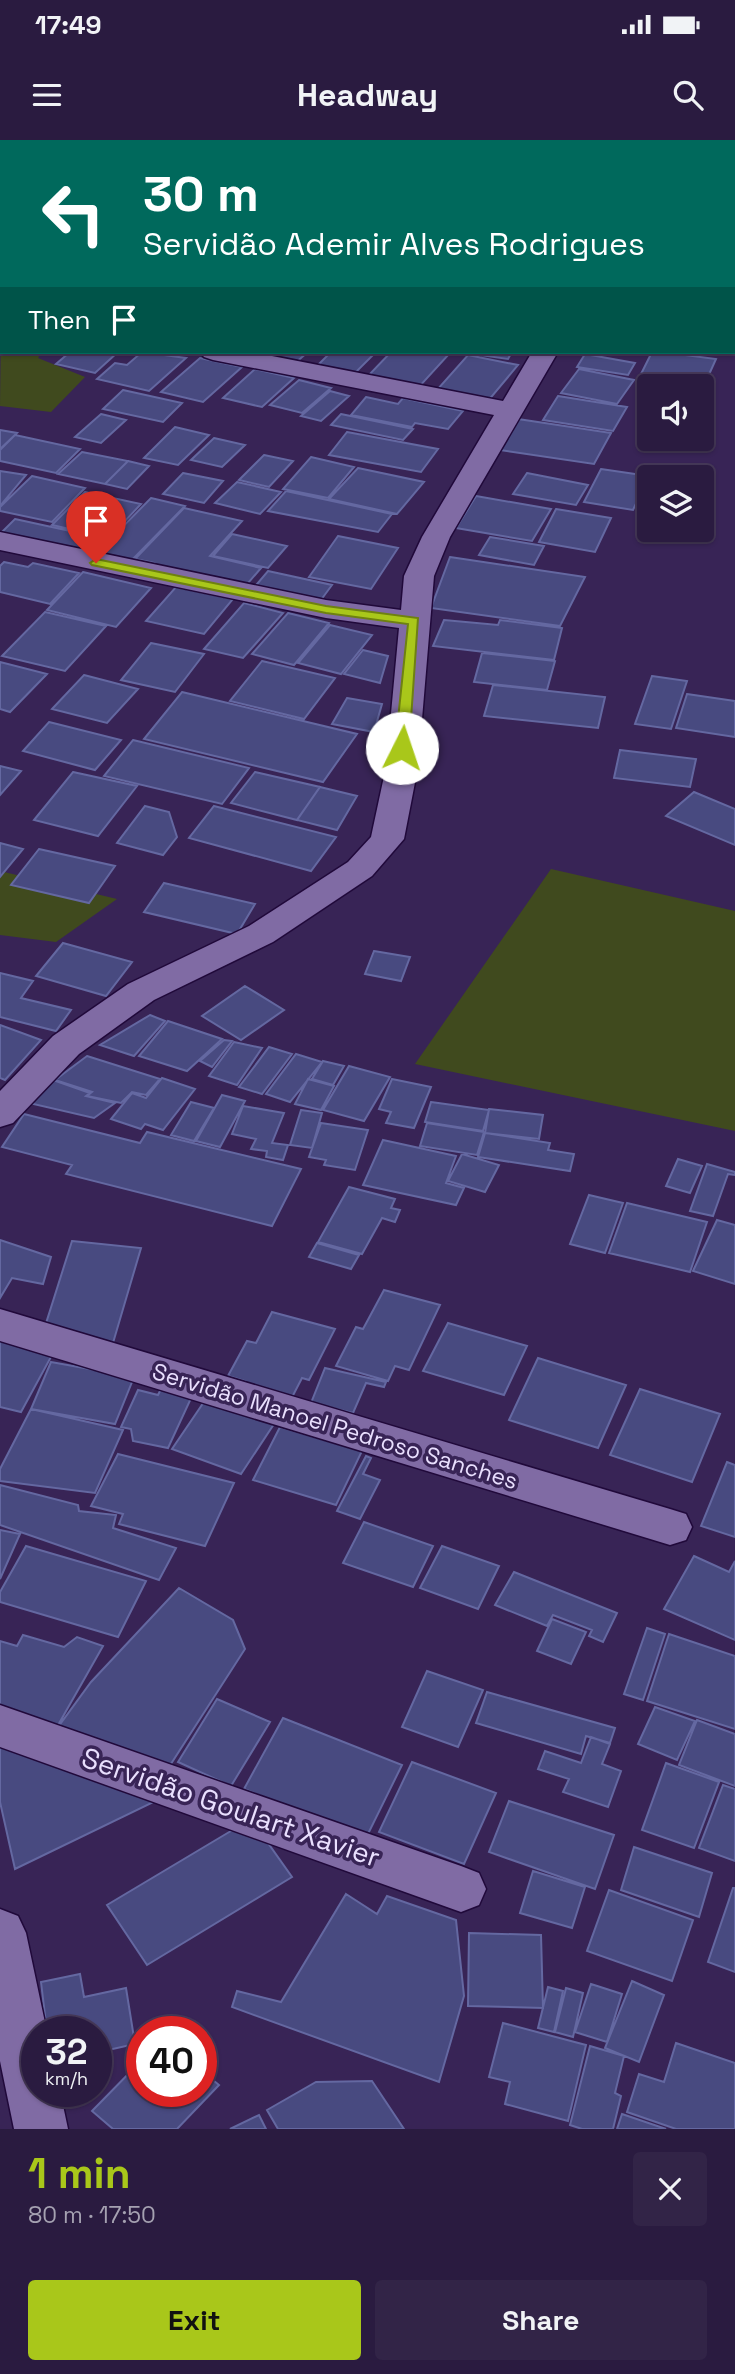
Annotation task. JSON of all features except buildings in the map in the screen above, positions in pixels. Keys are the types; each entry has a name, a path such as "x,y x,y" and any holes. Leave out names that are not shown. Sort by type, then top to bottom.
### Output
{"street":[{"path":"223,354 510,410"},
{"path":"0,1114 66,1045 141,992 261,934 360,869 387,839 402,767 419,576 436,537 544,354"},
{"path":"0,541 326,609 414,621"},
{"name":"Servidão Manoel Pedroso Sanches","path":"0,1325 670,1527"},
{"name":"Servidão Goulart Xavier","path":"0,1726 461,1889"},
{"path":"0,1933 41,2129"}],"green space":[{"path":"1,354 41,354 38,358 85,377 51,412 0,406"},
{"path":"551,869 735,911 735,1131 415,1064"},
{"path":"0,871 117,899 56,942 0,935"}],"route":[{"path":"96,563 326,609 414,621 402,748"}]}
